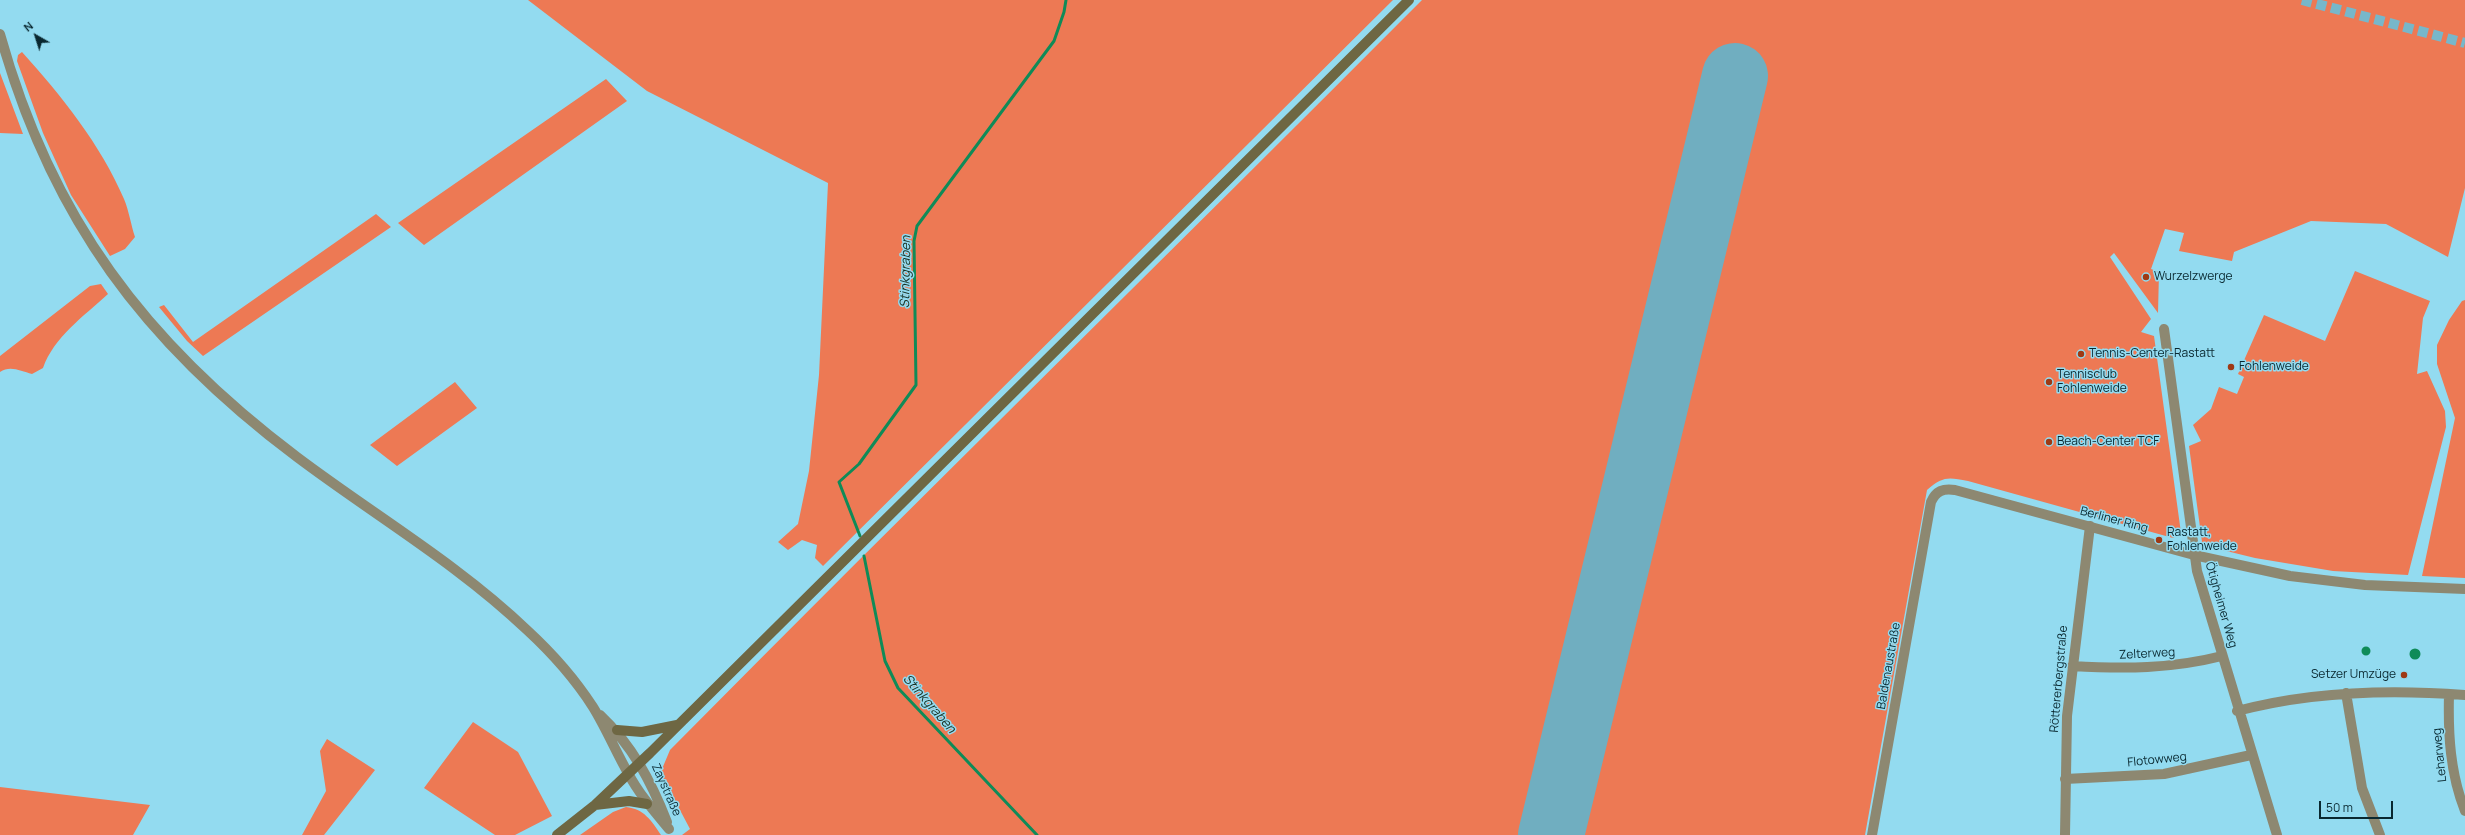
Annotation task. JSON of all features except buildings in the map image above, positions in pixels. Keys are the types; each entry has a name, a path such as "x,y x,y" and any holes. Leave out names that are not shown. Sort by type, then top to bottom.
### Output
{"main road":[{"path":"556,835 595,805 640,763 1409,0"},
{"path":"616,730 642,732 677,725"},
{"path":"595,805 629,801 647,804"}],"street":[{"path":"0,34 22,109 58,188 107,268 139,311 170,346 214,389 296,457 474,584 505,610 547,649 593,708"},
{"name":"Ötigheimer Weg","path":"2164,329 2194,555 2237,711 2276,835"},
{"name":"Berliner Ring","path":"1931,502 1936,493 1941,490 1955,490 2194,555 2290,576 2365,585 2465,589"},
{"name":"Baldenaustraße","path":"1872,835 1931,502"},
{"name":"Röttererbergstraße","path":"2065,835 2065,779 2072,666 2090,526"},
{"name":"Zelterweg","path":"2072,666 2142,669 2196,662 2222,656"},
{"path":"2237,711 2293,698 2346,693 2465,695"},
{"path":"2346,693 2362,788 2380,835"},
{"name":"Leharweg","path":"2449,694 2448,717 2453,771 2465,811"},
{"name":"Zaystraße","path":"593,708 616,730 640,763 657,797 671,832"},
{"name":"Zaystraße","path":"593,708 628,774 647,804 671,832"},
{"name":"Flotowweg","path":"2065,779 2164,774 2251,755"}],"shaded area":[{"path":"528,0 1393,0 823,566 815,558 817,545 802,540 788,550 778,542 798,524 809,471 819,375 828,183 647,91"},
{"path":"1422,0 2465,0 2465,188 2448,257 2386,224 2311,221 2234,252 2232,261 2179,251 2184,233 2165,229 2151,269 2159,272 2158,313 2114,253 2110,257 2151,319 2141,332 2154,336 2181,533 2173,538 1968,481 1950,478 1937,482 1927,490 1865,835 682,835 690,829 663,778 662,769 670,750"},
{"path":"22,52 79,121 104,159 115,179 126,204 135,237 125,249 110,256 71,195 43,133 17,61 18,55"},
{"path":"0,73 23,134 0,133"},
{"path":"606,79 627,101 424,245 398,223"},
{"path":"376,214 391,227 203,356 187,341 159,307 164,305 193,342"},
{"path":"2355,271 2430,301 2423,318 2417,374 2427,371 2445,411 2446,427 2408,575 2333,571 2255,558 2206,546 2202,542 2189,446 2201,441 2193,425 2211,409 2219,387 2237,394 2244,377 2238,374 2264,315 2325,341"},
{"path":"101,284 108,294 79,319 62,337 54,347 43,368 32,374 12,369 0,372 0,356 90,286"},
{"path":"2465,300 2465,578 2422,576 2455,418 2437,364 2437,345 2449,320 2462,301"},
{"path":"455,382 477,408 397,466 370,445"},
{"path":"2364,647 2368,647 2370,651 2368,655 2364,655 2362,653 2362,649"},
{"path":"2413,649 2417,649 2419,650 2419,658 2413,659 2410,656 2410,652"},
{"path":"473,722 518,752 552,816 515,835 495,835 424,788"},
{"path":"327,739 375,770 324,835 302,835 326,791 320,751"},
{"path":"0,787 150,805 133,835 0,835"},
{"path":"626,807 638,810 646,816 661,835 580,835 613,812"}],"waterway":[{"name":"Stinkgraben","path":"860,536 839,482 859,464 916,385 914,241 917,226 1054,41 1064,12 1066,0"},
{"name":"Stinkgraben","path":"864,556 885,661 898,688 1037,835"}],"runway":[{"path":"1551,835 1735,76"}],"tunnel":[{"path":"2302,0 2465,43"}],"place":[{"name":"Wurzelzwerge","path":"2146,277"},
{"name":"Tennis-Center-Rastatt","path":"2081,354"},
{"name":"Fohlenweide","path":"2231,367"},
{"name":"Tennisclub Fohlenweide","path":"2049,382"},
{"name":"Beach-Center TCF","path":"2049,442"},
{"name":"Rastatt, Fohlenweide","path":"2159,540"},
{"name":"Setzer Umzüge","path":"2404,675"}]}
